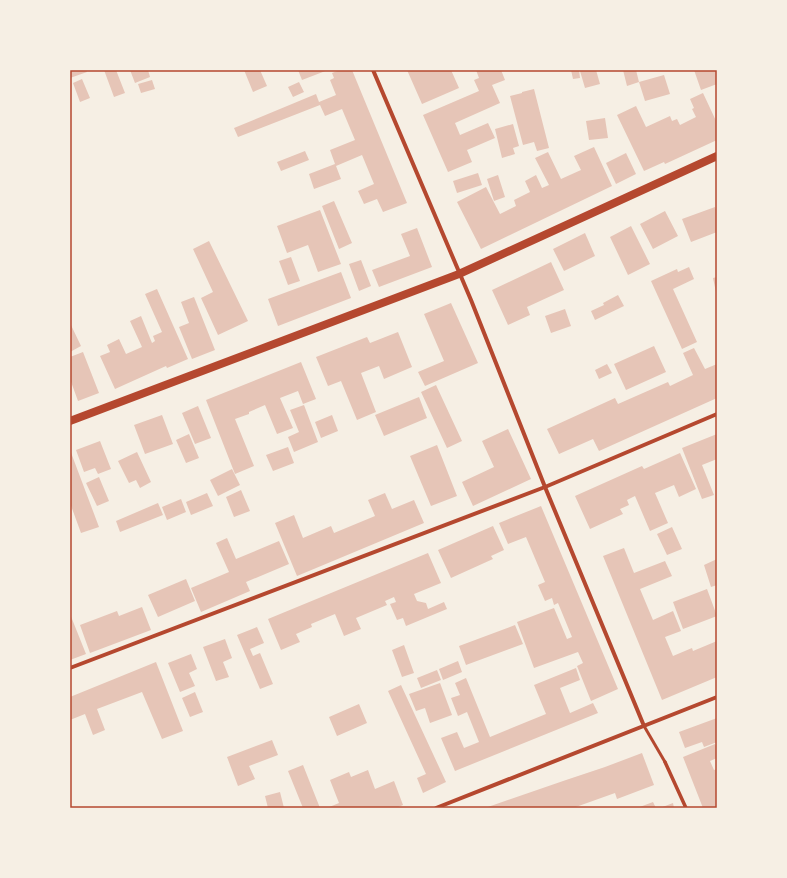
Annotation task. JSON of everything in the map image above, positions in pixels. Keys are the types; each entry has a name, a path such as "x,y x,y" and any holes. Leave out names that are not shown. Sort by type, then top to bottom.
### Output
{"main road":[{"path":"70,421 460,274 717,156"}],"street":[{"path":"373,70 460,274 545,487 644,726"},
{"path":"70,668 545,487 717,414"},
{"path":"436,808 717,698"},
{"path":"665,762 686,808"}],"lane":[{"path":"644,726 665,762"}],"building":[{"path":"70,70 86,70 87,72 70,78"},
{"path":"104,70 116,70 125,93 114,97"},
{"path":"130,70 148,70 150,77 135,83"},
{"path":"244,70 260,70 267,86 253,92"},
{"path":"298,70 328,70 302,80"},
{"path":"340,70 352,70 407,203 383,212 377,199 364,204 358,191 374,184 362,155 336,166 341,179 314,189 309,174 335,164 330,150 355,140 342,109 325,116 320,105 238,137 234,128 316,94 319,102 336,95 330,80 334,78 332,73"},
{"path":"407,70 451,70 459,88 422,104"},
{"path":"476,70 501,70 505,80 492,85 500,103 455,123 460,135 488,123 495,138 467,150 472,162 448,172 423,115 479,91 474,80 479,78"},
{"path":"571,70 579,70 580,78 573,79"},
{"path":"596,70 600,84 585,88 580,71"},
{"path":"623,70 636,70 639,82 627,86"},
{"path":"694,70 717,70 717,84 701,90"},
{"path":"664,75 670,94 645,101 639,82"},
{"path":"82,79 90,98 80,102 73,83"},
{"path":"152,80 155,89 141,93 138,84"},
{"path":"299,82 304,92 293,97 288,87"},
{"path":"534,89 549,148 537,151 534,142 523,145 510,96"},
{"path":"703,93 717,123 717,140 665,164 664,162 644,171 617,115 636,106 646,127 670,116 672,121 677,119 680,125 696,117 692,109 694,108 690,99"},
{"path":"605,118 608,138 589,140 586,121"},
{"path":"513,124 519,146 513,148 515,154 502,158 495,129"},
{"path":"594,147 612,186 481,249 457,202 486,187 500,214 516,206 514,200 530,192 525,181 536,175 542,188 549,185 535,158 548,152 561,179 581,170 574,156"},
{"path":"305,151 309,160 281,171 277,162"},
{"path":"626,153 636,174 616,184 606,163"},
{"path":"478,173 482,185 457,193 453,181"},
{"path":"498,175 505,197 494,201 487,179"},
{"path":"334,201 352,243 339,249 322,206"},
{"path":"715,207 717,212 717,232 691,242 682,219"},
{"path":"320,210 341,264 318,272 308,245 287,253 277,226"},
{"path":"665,211 678,236 653,249 640,224"},
{"path":"631,226 650,264 628,275 610,237"},
{"path":"417,228 432,267 379,287 372,270 410,256 401,234"},
{"path":"585,233 595,256 564,271 553,249"},
{"path":"209,241 248,321 218,335 201,298 213,292 193,249"},
{"path":"291,257 300,281 288,285 279,261"},
{"path":"361,260 371,286 359,291 349,264"},
{"path":"551,262 564,290 527,307 530,315 508,325 492,290"},
{"path":"689,267 694,279 673,289 697,342 682,349 651,281 677,269 678,272"},
{"path":"341,272 351,298 278,326 268,299"},
{"path":"717,277 717,292 716,292 713,278"},
{"path":"157,289 188,359 167,368 166,366 115,389 100,356 110,352 107,345 119,339 126,354 142,347 130,321 141,316 152,343 155,341 153,336 162,332 145,294"},
{"path":"618,295 624,306 595,320 591,311 604,305 603,303"},
{"path":"194,297 215,350 192,359 179,327 189,323 181,302"},
{"path":"451,303 478,363 425,386 418,372 444,361 424,314"},
{"path":"565,309 571,326 551,333 545,316"},
{"path":"70,323 81,346 70,352"},
{"path":"398,332 412,367 384,379 379,366 361,373 376,412 357,420 341,381 328,386 316,357 367,337 370,343"},
{"path":"654,346 666,372 626,390 614,364"},
{"path":"694,348 705,369 717,364 717,398 599,451 593,439 559,454 547,429 615,398 618,404 668,382 670,386 693,375 683,353"},
{"path":"83,352 99,393 78,401 70,379 70,357"},
{"path":"301,362 316,399 303,404 298,391 280,398 293,428 277,434 265,405 249,412 249,414 235,419 254,466 235,474 206,400"},
{"path":"607,364 612,373 599,379 595,370"},
{"path":"436,385 462,441 447,448 421,392"},
{"path":"419,397 427,418 384,436 375,415"},
{"path":"304,405 318,442 294,452 288,437 299,432 290,410"},
{"path":"198,406 211,438 195,444 182,413"},
{"path":"162,415 173,444 145,454 134,425"},
{"path":"332,415 338,431 321,438 315,422"},
{"path":"508,429 531,479 473,506 462,482 494,467 482,441"},
{"path":"189,434 199,458 186,463 176,440"},
{"path":"717,434 717,459 702,465 714,495 702,499 682,448"},
{"path":"100,441 111,469 98,474 95,468 84,472 76,450"},
{"path":"437,445 457,496 431,506 410,456"},
{"path":"288,447 294,463 273,471 266,455"},
{"path":"70,450 99,527 81,533 70,503"},
{"path":"137,452 151,482 140,488 136,480 129,483 118,461"},
{"path":"680,453 696,489 679,497 674,485 655,493 668,523 650,531 635,496 627,500 629,505 620,509 623,514 590,529 575,496 642,466 644,469"},
{"path":"232,469 240,485 218,496 210,480"},
{"path":"99,477 109,501 97,506 86,483"},
{"path":"241,490 250,511 234,517 226,497"},
{"path":"207,493 213,506 191,515 186,502"},
{"path":"385,493 392,509 414,500 424,523 297,576 275,523 294,515 303,538 331,526 334,533 375,516 368,500"},
{"path":"181,499 186,512 167,520 162,507"},
{"path":"158,503 163,515 120,532 116,521"},
{"path":"541,506 618,689 591,701 577,666 583,663 578,652 534,668 517,622 554,608 567,639 572,637 558,603 554,605 552,598 545,601 538,585 545,582 526,537 508,544 499,523"},
{"path":"493,526 504,550 491,556 493,559 451,578 438,550"},
{"path":"672,527 682,549 667,555 657,534"},
{"path":"227,538 236,559 279,541 289,564 246,582 250,591 201,612 191,588 229,572 216,543"},
{"path":"624,548 634,573 665,561 672,576 640,589 653,620 673,611 681,631 665,637 673,656 692,648 693,651 717,641 717,677 662,700 603,556"},
{"path":"428,553 441,583 414,594 417,601 426,603 428,609 444,602 447,609 406,626 403,618 397,620 390,604 396,602 394,597 385,601 387,605 356,618 361,629 344,636 335,614 311,624 312,627 296,634 300,642 281,650 268,619"},
{"path":"717,559 717,585 711,587 704,565"},
{"path":"186,579 195,601 158,617 148,595"},
{"path":"707,589 717,616 683,629 673,602"},
{"path":"142,607 151,630 90,653 80,625 117,611 119,616"},
{"path":"70,614 86,654 70,660"},
{"path":"515,625 523,644 466,665 459,646"},
{"path":"257,627 264,643 250,649 253,656 260,653 273,684 260,689 237,635"},
{"path":"225,639 232,658 223,662 229,677 216,681 203,647"},
{"path":"404,645 414,673 402,677 392,650"},
{"path":"191,654 197,669 189,673 195,686 180,692 168,663"},
{"path":"458,661 462,672 443,680 439,669"},
{"path":"156,662 183,731 162,739 142,692 97,709 105,730 93,735 85,714 70,720 70,697"},
{"path":"576,668 580,680 560,688 570,713 593,703 598,713 455,771 441,738 457,732 464,748 479,742 467,712 458,716 451,698 460,695 455,683 466,678 490,737 546,714 534,685"},
{"path":"437,670 441,680 421,688 417,678"},
{"path":"440,683 452,715 430,723 425,708 416,711 409,694"},
{"path":"401,685 446,782 423,793 417,778 426,774 388,691"},
{"path":"195,692 203,712 190,717 182,698"},
{"path":"359,704 367,723 337,736 329,717"},
{"path":"717,718 717,742 704,747 702,742 685,748 679,732"},
{"path":"272,740 278,755 249,766 255,779 238,786 227,757"},
{"path":"715,744 717,748 717,758 710,761 714,770 717,769 717,808 703,808 683,757"},
{"path":"642,753 654,785 617,799 615,793 573,808 485,808 605,767"},
{"path":"303,765 320,808 303,808 288,771"},
{"path":"368,770 375,789 394,781 403,805 396,808 327,808 339,803 330,780 349,772 351,777"},
{"path":"280,792 284,808 268,808 265,796"},
{"path":"653,802 656,808 637,808"},
{"path":"673,803 674,808 660,808"}]}
